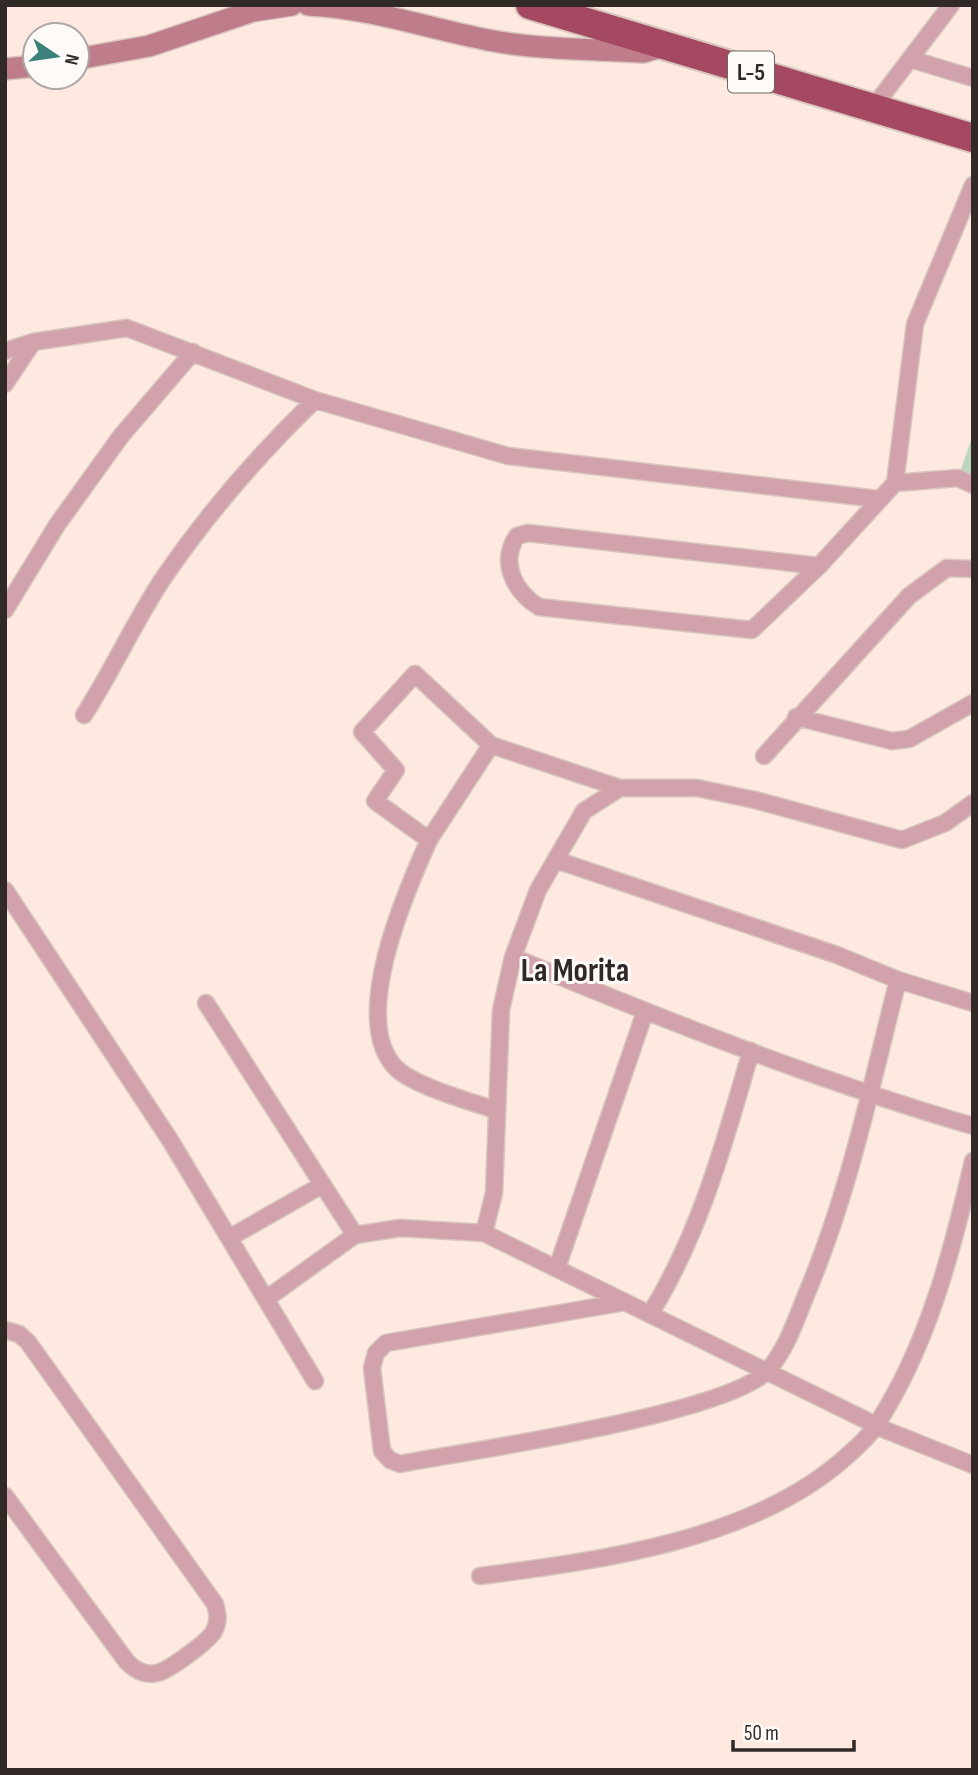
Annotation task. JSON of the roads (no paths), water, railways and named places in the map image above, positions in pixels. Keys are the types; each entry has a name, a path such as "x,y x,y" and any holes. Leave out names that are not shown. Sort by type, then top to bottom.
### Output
{"highway":[{"name":"L-5","path":"530,5 973,138"}],"street":[{"path":"91,56 149,46 253,12 292,5"},
{"path":"308,5 348,7 490,40 530,45 644,52 665,46"},
{"path":"872,109 951,5"},
{"path":"910,59 973,78"},
{"path":"895,483 915,324 973,185"},
{"path":"5,351 33,342 127,328 315,400 508,456 877,499"},
{"path":"5,384 33,342"},
{"path":"5,610 57,525 121,436 193,352"},
{"path":"83,715 112,672 161,582 206,519 264,449 315,400"},
{"path":"819,566 528,533 517,536 509,555 513,579 522,593 539,607 752,630 819,566 877,499 895,483 958,478 973,485"},
{"path":"764,756 796,717 909,596 947,568 973,569"},
{"path":"429,841 375,801 396,770 362,732 415,674 491,745 620,788 697,788 755,800 902,840 945,823 973,803"},
{"path":"796,717 892,741 909,740 973,702"},
{"path":"491,745 429,841 406,890 387,946 378,1021 381,1043 397,1069 438,1090 496,1110"},
{"path":"484,1233 494,1193 501,1010 513,957 538,890 584,811 620,788"},
{"path":"556,860 837,955 898,980 973,1003"},
{"path":"5,890 170,1140 315,1381"},
{"path":"513,957 645,1012 869,1095 973,1126"},
{"path":"625,1302 386,1343 376,1353 372,1368 382,1451 390,1460 400,1464 667,1413 721,1394 767,1372 793,1328 844,1194 898,980"},
{"path":"206,1003 355,1235"},
{"path":"556,1268 645,1012"},
{"path":"650,1314 672,1278 703,1203 751,1051"},
{"path":"480,1576 534,1570 640,1549 751,1516 824,1475 877,1426 930,1319 956,1235 973,1161"},
{"path":"229,1238 321,1185"},
{"path":"266,1299 355,1235 400,1228 484,1233 877,1426 957,1462 973,1465"},
{"path":"5,1330 19,1334 28,1342 215,1604 218,1617 212,1635 161,1672 149,1674 137,1671 127,1662 5,1496"}],"district":[{"name":"La Morita","path":"575,969"}]}
